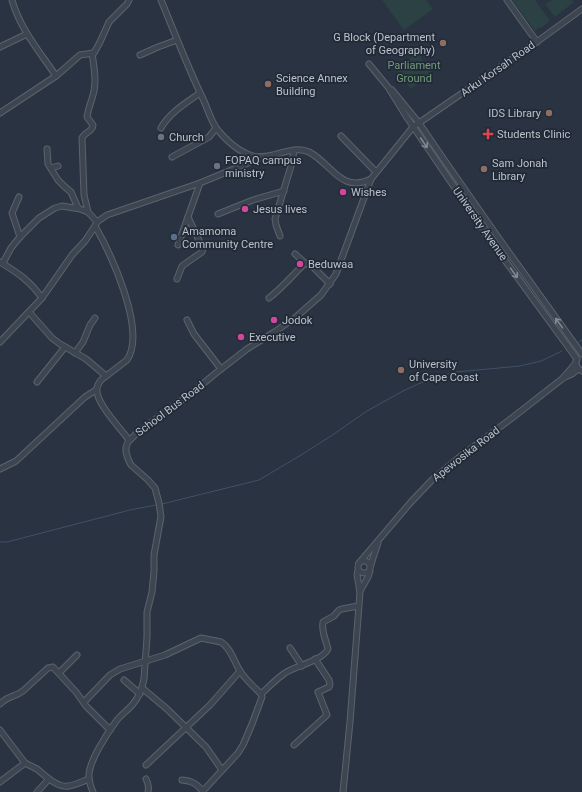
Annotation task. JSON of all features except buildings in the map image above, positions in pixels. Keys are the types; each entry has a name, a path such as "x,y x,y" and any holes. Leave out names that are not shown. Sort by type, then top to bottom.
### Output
{"street":[{"path":"12,0 27,34 56,76"},
{"path":"0,113 56,76 80,55 94,53 109,22 127,4 129,0"},
{"path":"162,0 177,40 216,128 232,145 249,155 260,158"},
{"path":"507,0 537,42"},
{"name":"Arku Korsah Road","path":"376,172 413,127 537,42 582,9"},
{"path":"0,47 27,34"},
{"path":"140,55 177,40"},
{"path":"0,469 16,461 85,397 96,390 101,380 127,360 130,355 132,327 122,285 103,239 88,212 84,195 82,136 91,130 94,125 87,118 94,86 95,71 92,53"},
{"name":"University Avenue","path":"369,64 388,87 413,127 493,244 576,361 580,370"},
{"name":"University Avenue","path":"388,87 396,94 419,123 582,355"},
{"path":"161,128 175,111 200,93"},
{"path":"172,157 209,137 216,128"},
{"path":"341,136 376,172"},
{"path":"47,149 48,164 58,180 71,192 78,208"},
{"path":"0,342 42,298 96,224 107,215 200,184 260,158 301,150 316,156 338,178 357,184 364,183 371,179"},
{"path":"280,236 274,219 284,191 294,151"},
{"path":"51,168 58,166"},
{"name":"School Bus Road","path":"88,779 92,762 106,735 140,694 144,679 147,612 152,592 154,555 161,517 160,505 154,485 131,465 128,459 126,447 137,432 188,396 247,349 276,331 321,295 336,274 371,179 376,172"},
{"path":"178,245 200,184"},
{"path":"218,214 247,202 284,191"},
{"path":"19,197 12,213 20,237"},
{"path":"42,298 34,286 2,263 20,237 39,218 55,208 62,206 78,208 88,212"},
{"path":"177,279 182,266 202,252 203,249 188,217"},
{"path":"295,254 330,284"},
{"path":"269,298 280,289 305,263"},
{"path":"29,312 52,338 86,359 106,376"},
{"path":"75,352 83,342 90,325 95,318"},
{"path":"188,320 194,334 221,369"},
{"path":"37,382 65,347"},
{"path":"562,378 582,355"},
{"path":"562,378 580,370"},
{"name":"Apewosika Road","path":"359,563 411,502 432,480 562,378"},
{"path":"96,390 105,409 130,440"},
{"name":"Apewosika Road","path":"360,592 368,577 379,540"},
{"path":"366,561 370,564 370,569 368,573 360,573 358,570 359,563 366,561"},
{"name":"Apewosika Road","path":"343,792 360,592 358,570"},
{"path":"261,694 286,672 302,666 326,652 328,647 322,627 323,622 334,616 342,609 358,606"},
{"path":"84,702 110,675 120,669 164,655 202,638 223,644 234,658 240,671 261,694 262,700 243,745 238,753 203,792 194,783 182,780"},
{"path":"290,648 302,666"},
{"path":"59,673 77,655"},
{"path":"294,745 327,715 318,692 329,687 329,680 315,659"},
{"path":"0,704 4,700 19,694 48,668 53,667 86,706 110,730"},
{"path":"146,765 216,700 240,671"},
{"path":"124,680 140,694"},
{"path":"142,688 167,709 206,747 222,770"},
{"path":"0,730 25,763 36,769 54,783 69,787 88,779 93,792"},
{"path":"0,782 25,763"},
{"path":"37,792 49,778"},
{"path":"146,779 149,783 148,792"}],"green space":[{"path":"382,0 426,0 433,9 404,30"},
{"path":"512,0 535,0 550,21 535,31"},
{"path":"552,0 572,0 574,2 555,17 545,4"},
{"name":"Parliament Ground","path":"417,53 432,72 411,89 396,69"}],"waterway":[{"path":"162,504 259,480 331,436 367,411 403,391 436,377 456,372 520,366 541,361 562,351"},
{"path":"0,542 7,542 130,510 156,505"}],"place":[{"name":"G Block (Department of Geography)","path":"443,43"},
{"name":"Science Annex Building","path":"268,84"},
{"name":"IDS Library","path":"549,113"},
{"name":"Students Clinic","path":"488,134"},
{"name":"Church","path":"161,137"},
{"name":"FOPAQ campus ministry","path":"217,166"},
{"name":"Sam Jonah Library","path":"484,169"},
{"name":"Wishes","path":"343,192"},
{"name":"Jesus lives","path":"245,209"},
{"name":"Amamoma Community Centre","path":"174,237"},
{"name":"Beduwaa","path":"300,264"},
{"name":"Jodok","path":"274,320"},
{"name":"Executive","path":"241,337"},
{"name":"University of Cape Coast","path":"401,370"}]}
